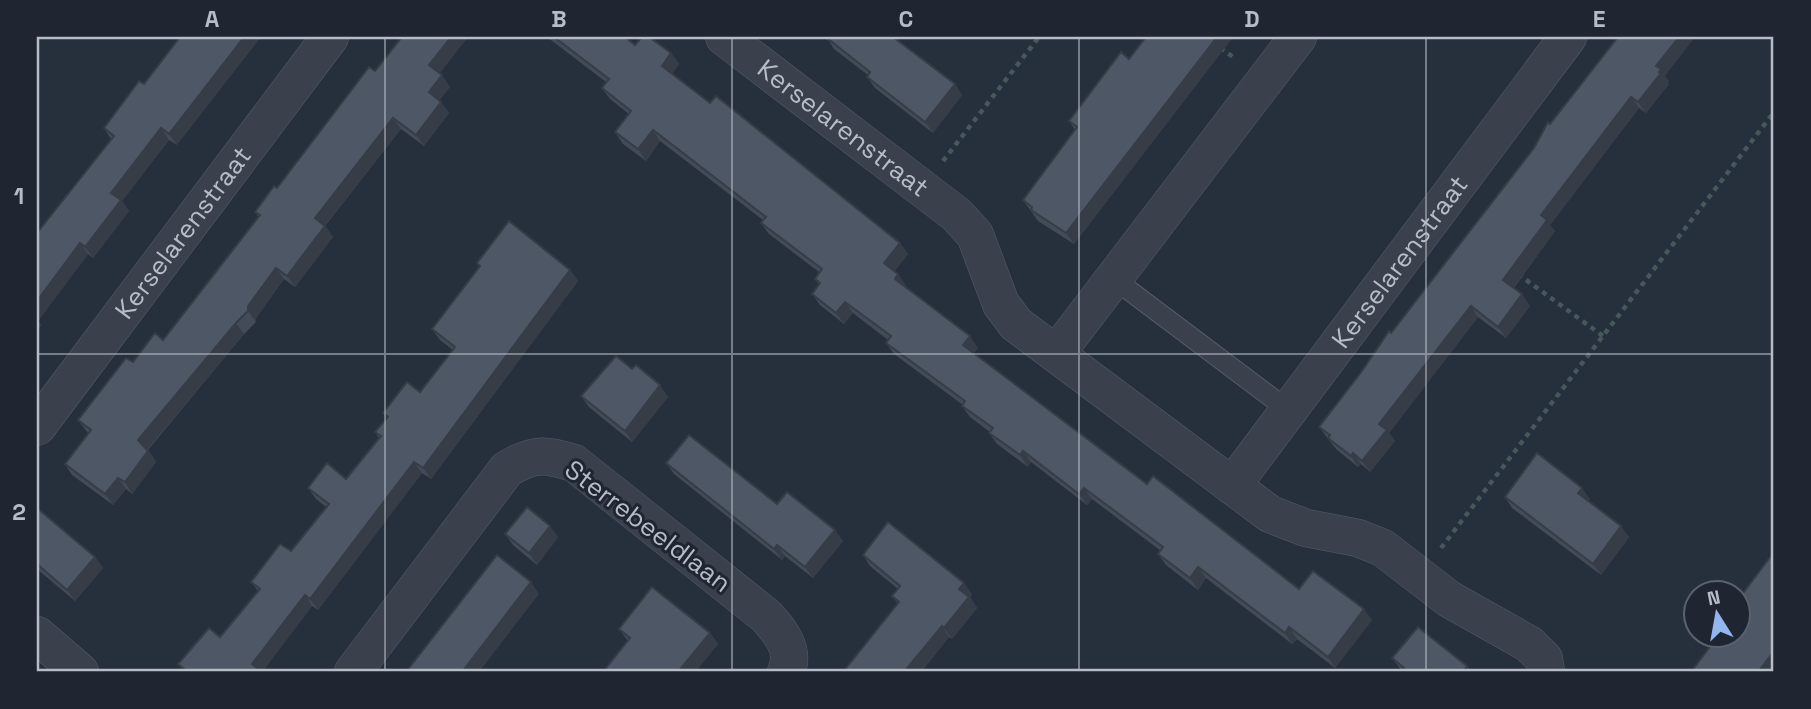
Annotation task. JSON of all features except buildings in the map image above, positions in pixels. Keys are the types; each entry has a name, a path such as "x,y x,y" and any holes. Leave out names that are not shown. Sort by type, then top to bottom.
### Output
{"street":[{"name":"Kerselarenstraat","path":"37,427 330,37"},
{"name":"Kerselarenstraat","path":"724,37 957,215 975,235 1001,304 1016,324 1270,514 1306,528 1358,538 1383,548 1449,599 1529,644 1545,659 1546,672"},
{"path":"1056,354 1298,37"},
{"name":"Kerselarenstraat","path":"1232,486 1568,37"},
{"name":"Sterrebeeldlaan","path":"353,672 507,469 527,458 550,455 574,463 765,616 781,631 788,648 789,667 786,672"},
{"path":"37,635 80,672"}],"lane":[{"path":"1114,279 1288,410"}],"path":[{"path":"922,188 1039,37"},
{"path":"1419,577 1774,112"},
{"path":"1513,271 1603,336"}]}
